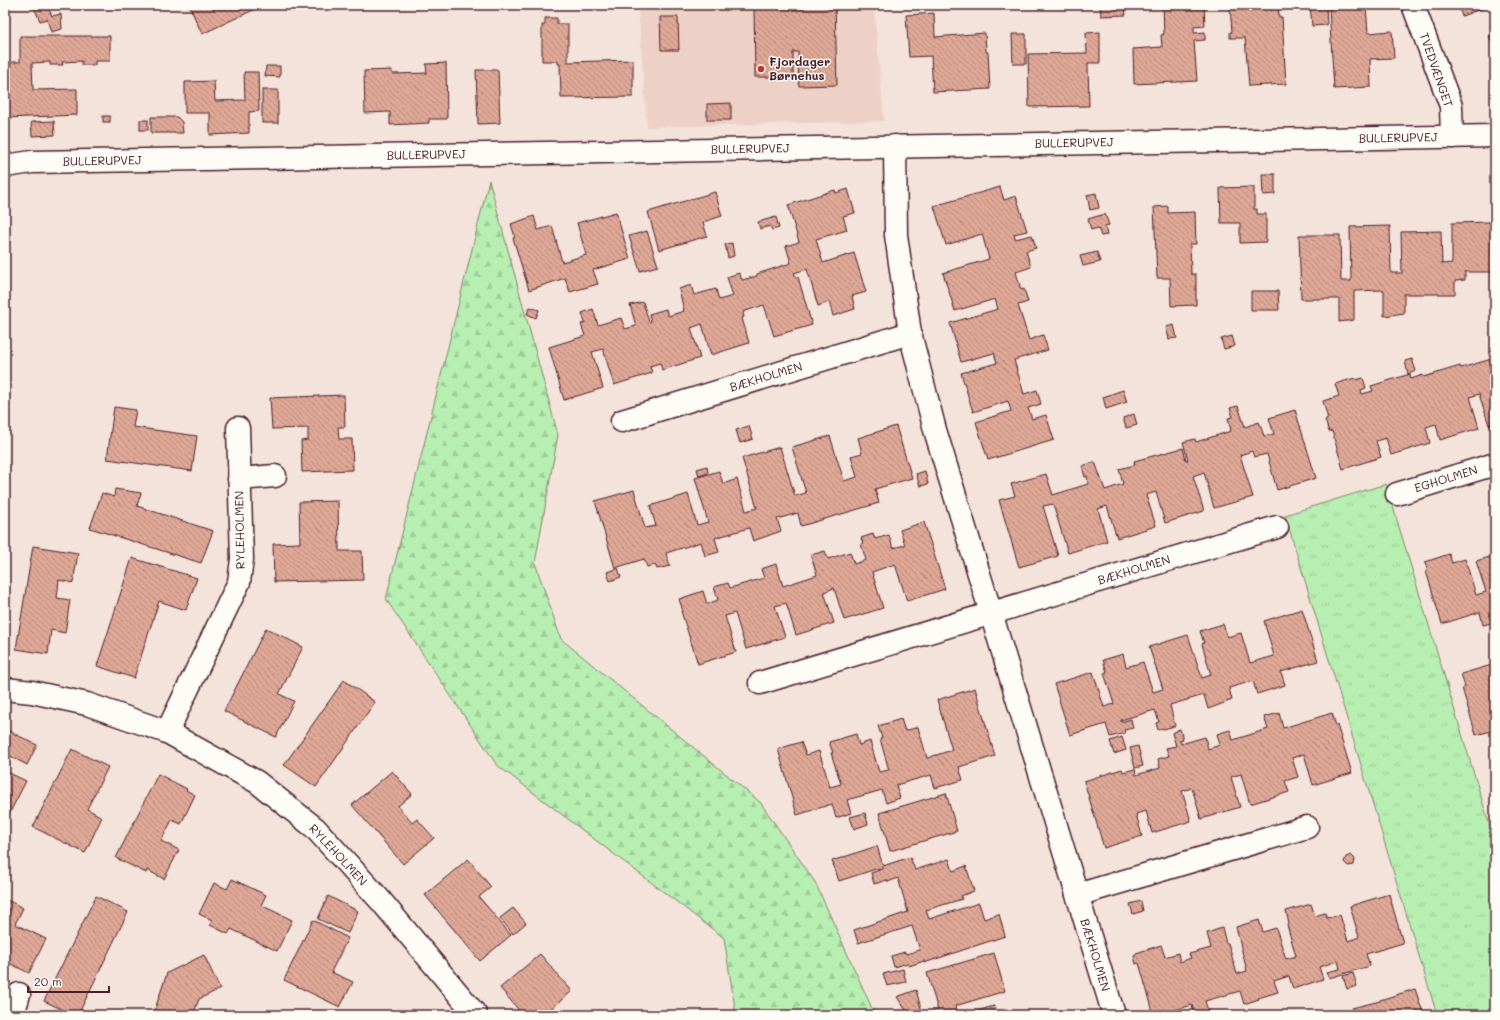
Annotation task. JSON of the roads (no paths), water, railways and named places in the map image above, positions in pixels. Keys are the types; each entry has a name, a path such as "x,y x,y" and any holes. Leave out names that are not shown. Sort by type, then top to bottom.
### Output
{"street":[{"name":"TVEDVÆNGET","path":"1413,5 1451,106 1452,137"},
{"name":"BULLERUPVEJ","path":"5,166 32,162 1495,136"},
{"name":"BÆKHOLMEN","path":"895,146 896,235 910,333 935,430 1114,1015"},
{"name":"BÆKHOLMEN","path":"622,421 910,333"},
{"name":"RYLEHOLMEN","path":"167,732 239,582 242,560 238,428"},
{"name":"EGHOLMEN","path":"1397,494 1495,464"},
{"name":"RYLEHOLMEN","path":"239,479 275,476"},
{"name":"BÆKHOLMEN","path":"760,683 1277,527"},
{"name":"RYLEHOLMEN","path":"5,689 32,692 87,704 167,732 257,782 315,828 381,901 476,1015"},
{"path":"1077,895 1307,827"},
{"path":"13,1015 19,994"}],"place":[{"name":"Fjordager Børnehus","path":"761,69"}]}
